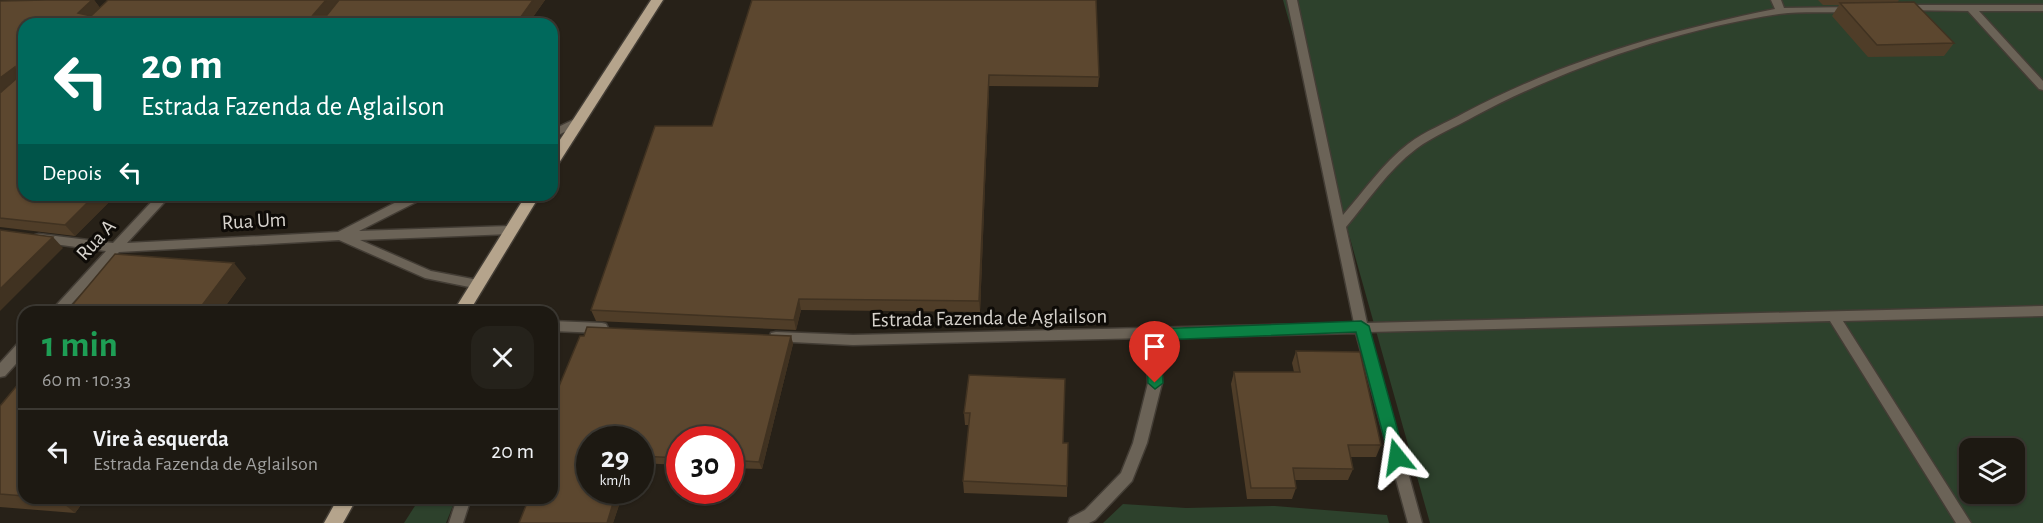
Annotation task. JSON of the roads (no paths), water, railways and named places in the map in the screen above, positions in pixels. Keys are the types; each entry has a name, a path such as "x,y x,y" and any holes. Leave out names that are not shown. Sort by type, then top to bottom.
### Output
{"main road":[{"path":"558,153 657,0"},
{"path":"465,306 529,201"},
{"path":"333,523 344,504"}],"street":[{"path":"1292,0 1361,326 1415,523"},
{"path":"1909,0 1917,8"},
{"path":"1340,226 1410,148 1474,112 1544,78 1639,45 1737,19 1779,5 1860,9"},
{"path":"1894,8 2043,8"},
{"path":"1971,8 2043,87"},
{"path":"558,131 577,122"},
{"name":"Rua A","path":"62,306 159,201"},
{"path":"339,236 408,201"},
{"name":"Rua Um","path":"23,236 116,248 339,236 511,230"},
{"path":"339,236 429,275 479,284"},
{"name":"Estrada Fazenda de Aglailson","path":"760,336 853,340 2043,311"},
{"path":"1833,315 1964,523"},
{"path":"558,326 621,329"},
{"path":"1075,523 1090,515 1127,477 1140,443 1155,383 1153,334"},
{"path":"0,372 18,352"},
{"path":"456,523 462,504"}]}
